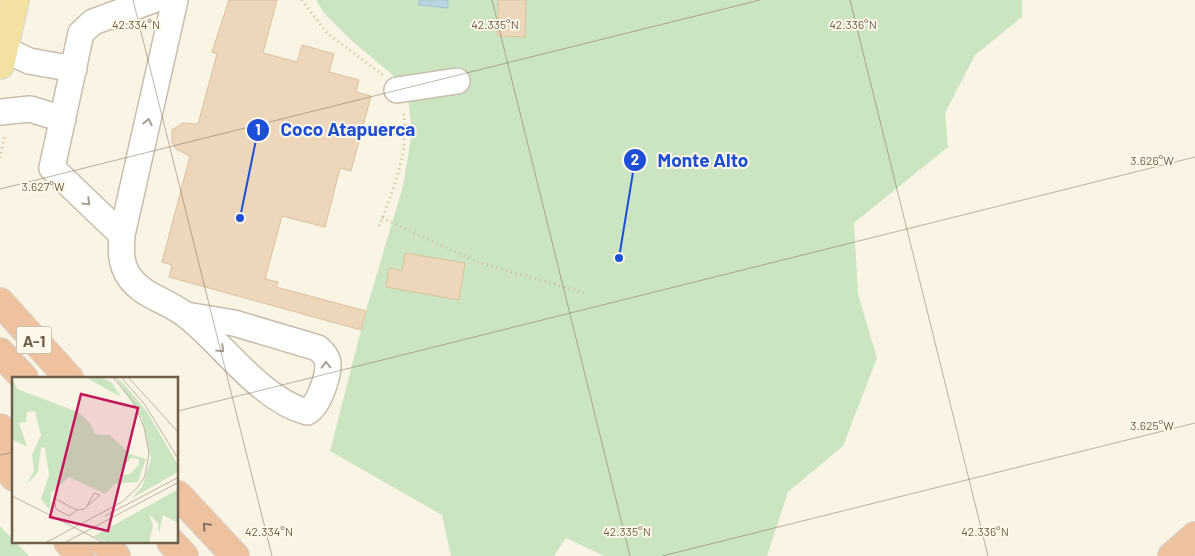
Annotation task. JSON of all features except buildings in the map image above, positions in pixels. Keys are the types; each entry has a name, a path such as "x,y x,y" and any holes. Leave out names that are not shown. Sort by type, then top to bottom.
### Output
{"highway":[{"name":"A-1","path":"0,302 68,377"},
{"path":"0,352 23,377"},
{"path":"0,428 12,441"},
{"path":"0,461 12,475"},
{"path":"179,496 235,556"},
{"path":"1172,556 1195,536"},
{"path":"70,544 80,556"},
{"path":"106,544 116,556"},
{"path":"173,544 184,556"}],"main road":[{"path":"2,57 15,0"}],"lane":[{"path":"122,235 52,168 81,33 93,22 153,0"},
{"path":"175,0 122,235 121,263 130,279 146,293 186,315 243,371 294,409 307,412 314,409 319,399 328,366 326,356 318,348 234,323 186,315"},
{"path":"2,57 74,69"},
{"path":"397,90 457,81"},
{"path":"0,112 30,109 63,118"}],"path":[{"path":"302,0 327,33 396,85 404,117 402,148 396,181 379,226"},
{"path":"0,158 2,146"},
{"path":"382,218 480,263 588,294"}],"green space":[{"path":"316,0 1022,0 1022,17 975,55 945,113 948,147 854,223 858,294 877,358 843,446 788,492 767,556 604,556 566,538 554,556 451,556 442,515 330,451 367,307 403,186 412,132 408,97 401,82 351,40 324,13"},
{"path":"0,526 12,538 12,544 17,544 29,556 0,556"}],"water":[{"path":"419,0 448,0 448,8 419,5"}],"place":[{"name":"Coco Atapuerca","path":"240,218"},
{"name":"Monte Alto","path":"619,258"}]}
